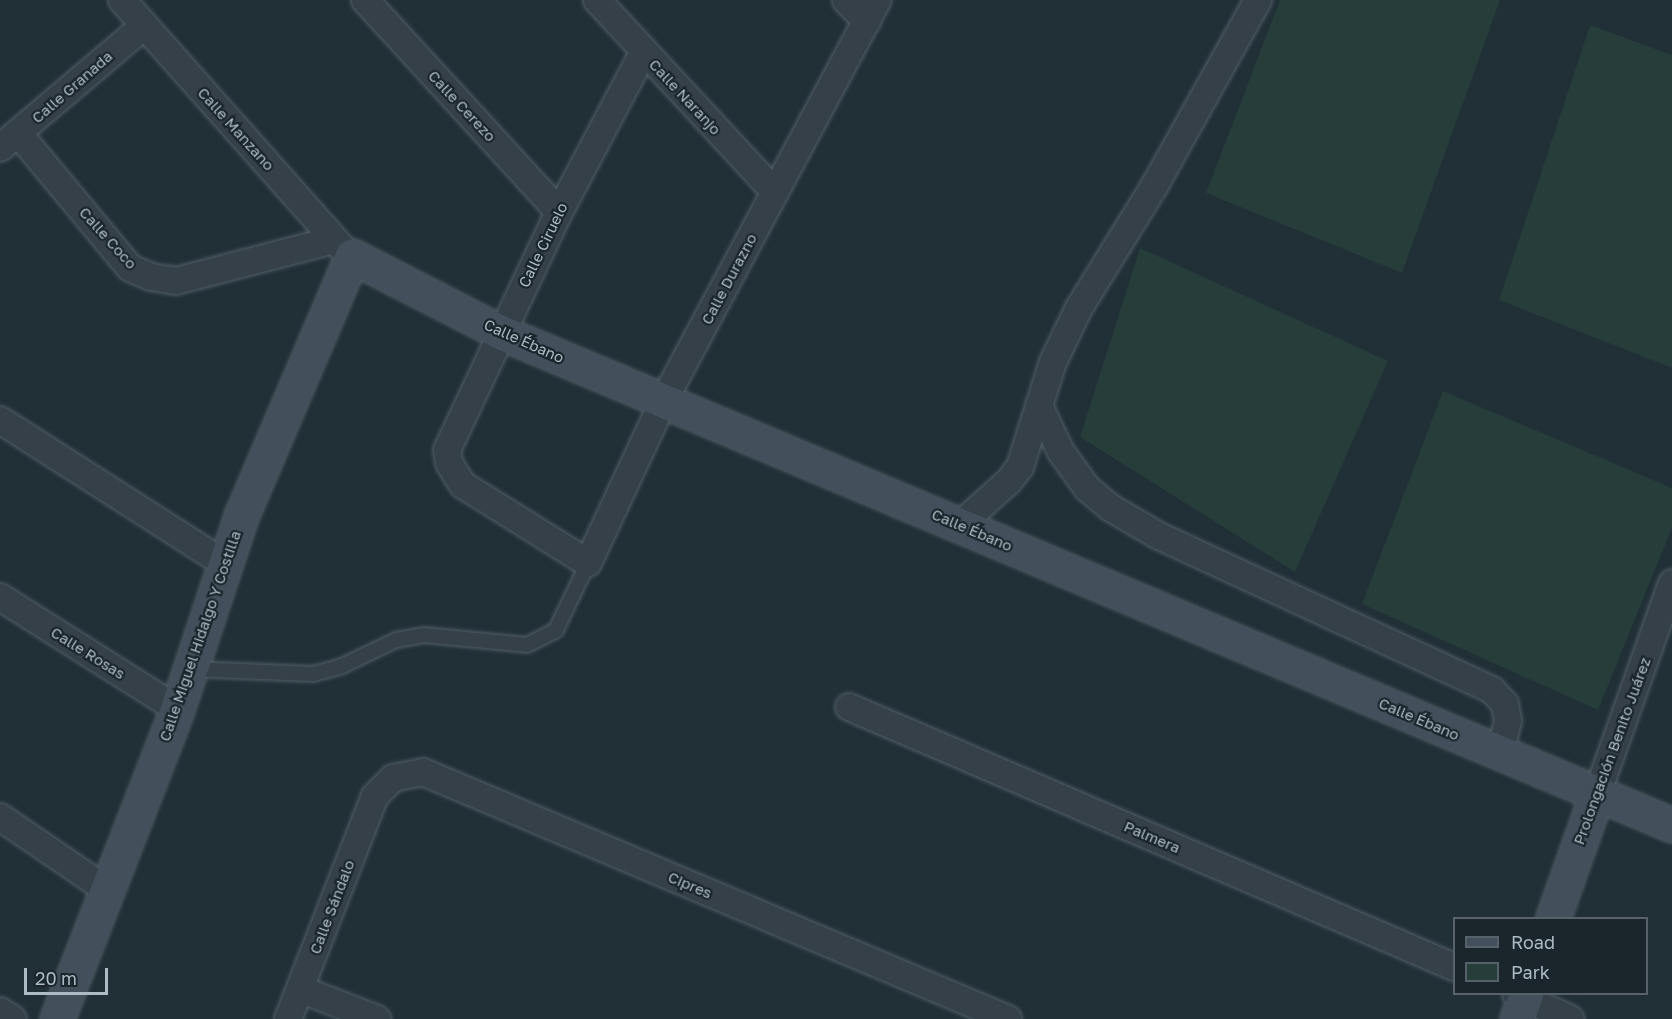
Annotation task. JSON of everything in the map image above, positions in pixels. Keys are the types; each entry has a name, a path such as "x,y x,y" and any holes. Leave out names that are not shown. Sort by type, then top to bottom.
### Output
{"street":[{"name":"Calle Manzano","path":"122,0 342,248"},
{"name":"Calle Cerezo","path":"365,0 559,212"},
{"name":"Calle Naranjo","path":"597,0 643,53 775,192"},
{"path":"846,0 867,22"},
{"name":"Calle Durazno","path":"588,563 664,400 878,0"},
{"path":"960,525 1010,481 1020,467 1053,362 1079,308 1155,185 1258,0"},
{"name":"Calle Granada","path":"9,141 144,26"},
{"name":"Calle Ciruelo","path":"588,563 463,485 449,463 448,440 559,212 643,53"},
{"name":"Calle Coco","path":"9,141 130,268 151,277 176,281 342,248"},
{"name":"Calle Ébano","path":"342,248 500,332 1672,825"},
{"name":"Calle Miguel Hidalgo Y Costilla","path":"57,1019 177,709 224,563 342,248"},
{"path":"1039,406 1061,452 1087,488 1111,508 1201,555 1492,690 1505,704 1508,721 1500,753"},
{"path":"0,420 224,563"},
{"name":"Prolongación Benito Juárez","path":"1553,917 1672,583"},
{"name":"Calle Rosas","path":"0,597 177,709"},
{"name":"Palmera","path":"849,707 1453,966"},
{"name":"Cipres","path":"375,796 393,778 423,772 1008,1019"},
{"name":"Calle Sándalo","path":"288,1019 375,796"},
{"path":"0,817 107,890"},
{"path":"300,989 377,1019"},
{"path":"1521,1001 1570,1019"},
{"path":"0,1011 13,1019"}],"lane":[{"path":"190,669 313,674 342,666 396,640 424,634 527,645 556,630 588,563"}],"green space":[{"path":"1280,0 1500,0 1402,273 1206,193"},
{"path":"1590,25 1672,55 1672,368 1499,300"},
{"path":"1140,248 1388,361 1295,572 1080,437"},
{"path":"1443,391 1672,488 1672,528 1598,710 1362,604"}]}
